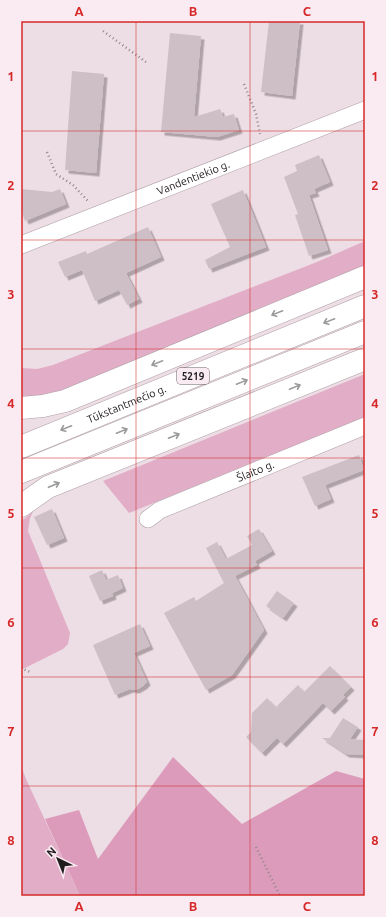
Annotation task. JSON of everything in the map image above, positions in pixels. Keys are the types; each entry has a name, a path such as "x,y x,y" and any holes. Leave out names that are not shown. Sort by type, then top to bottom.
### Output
{"highway":[{"path":"21,408 43,406 65,401 365,278"},
{"name":"Tūkstantmečio g.","path":"21,447 365,306"},
{"name":"5219","path":"21,472 365,332"},
{"path":"21,506 48,487 365,359"}],"street":[{"name":"Vandentiekio g.","path":"21,245 365,110"},
{"name":"Šlaito g.","path":"148,519 160,510 365,426"}],"path":[{"path":"102,31 146,62"},
{"path":"244,84 256,114 260,135"},
{"path":"47,152 56,174 73,185 94,207"},
{"path":"21,668 30,672"},
{"path":"256,847 280,896"}],"shaded area":[{"path":"365,241 365,267 65,392 21,400 21,368 37,369 53,365 317,262"},
{"path":"365,374 365,417 129,513 103,481"},
{"path":"33,512 30,518 28,531 70,633 68,644 63,649 21,670 21,521"},
{"path":"173,757 242,824 336,771 365,779 365,896 80,896 45,819 79,810 98,859"},
{"path":"21,766 26,779 80,896 21,896"}],"building":[{"path":"269,21 300,21 292,96 261,92"},
{"path":"170,33 201,36 194,117 220,109 223,117 234,114 239,130 217,137 161,132"},
{"path":"72,71 104,74 96,173 65,170"},
{"path":"319,155 330,182 314,189 316,193 309,195 328,250 309,256 295,215 298,214 284,177 297,171 295,165"},
{"path":"21,189 52,192 60,189 66,204 25,221 21,210"},
{"path":"243,190 266,247 209,269 205,260 230,247 211,204"},
{"path":"148,227 161,257 126,273 139,299 127,305 119,290 95,301 82,270 65,277 58,262 86,251 87,254"},
{"path":"359,455 364,470 325,485 331,499 315,506 302,477"},
{"path":"52,509 64,538 47,545 34,517"},
{"path":"259,529 272,551 255,561 257,565 235,576 264,630 232,675 206,690 164,613 194,597 196,601 224,583 206,548 217,542 226,559 252,545 247,536"},
{"path":"102,570 106,580 118,575 123,588 112,593 113,596 100,601 89,576"},
{"path":"277,591 294,603 283,618 266,606"},
{"path":"140,624 150,646 134,653 147,682 136,690 130,689 115,695 93,645"},
{"path":"330,666 351,687 343,695 345,697 331,711 323,703 283,744 277,738 262,753 246,737 251,732 252,713 267,698 276,707 298,685 304,692"},
{"path":"343,718 358,727 350,739 365,740 365,755 346,754 322,738 330,738"}]}
